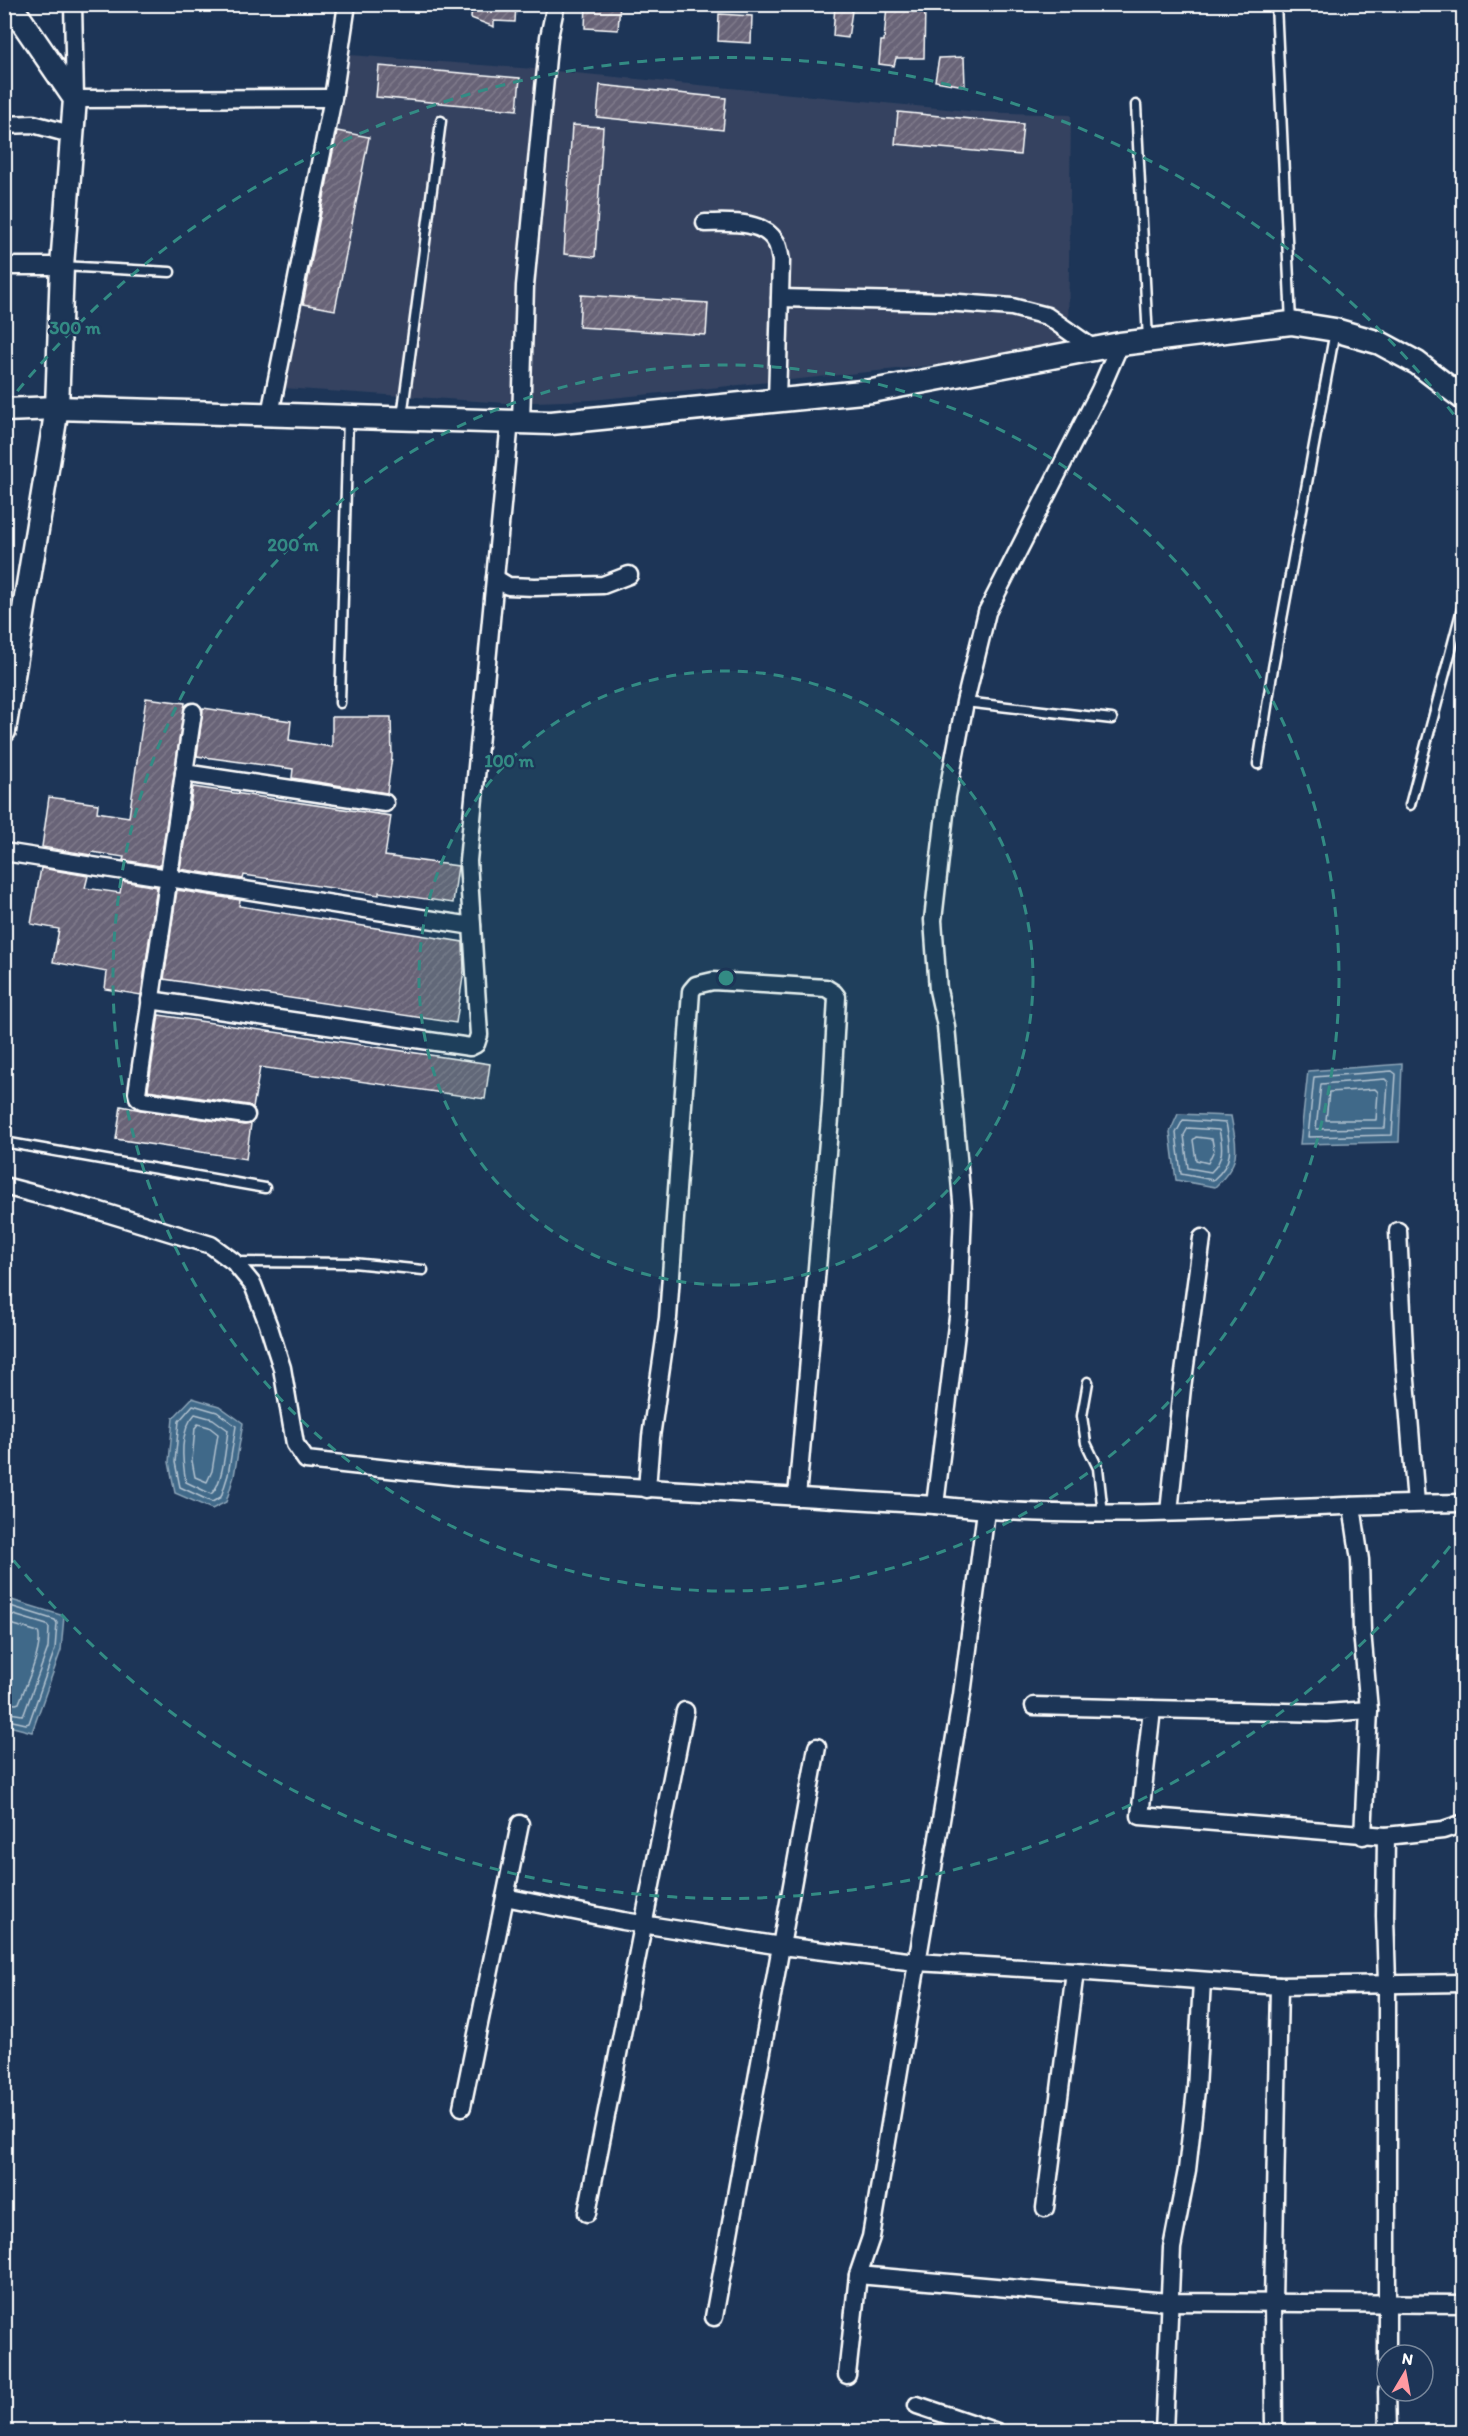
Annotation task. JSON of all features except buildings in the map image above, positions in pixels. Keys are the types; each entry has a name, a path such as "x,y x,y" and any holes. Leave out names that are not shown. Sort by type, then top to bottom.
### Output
{"street":[{"path":"10,4 75,99"},
{"path":"4,731 57,408 62,266 74,135 73,4"},
{"path":"270,414 333,98 347,4"},
{"path":"150,1000 470,1047 476,1044 479,1035 468,861 495,578 515,422 525,286 549,37 556,4"},
{"path":"75,99 333,98"},
{"path":"4,125 33,124 74,135"},
{"path":"705,223 739,223 758,227 776,242 781,261 777,400"},
{"path":"4,266 62,266"},
{"path":"780,298 946,302 1012,307 1047,316 1094,349"},
{"path":"4,410 57,408 551,423 872,391 1120,344 1291,323 1335,330 1380,343 1417,363 1464,399"},
{"path":"935,1505 959,1309 963,1212 946,1026 938,990 933,920 947,796 965,702 987,612 1100,390 1120,344"},
{"path":"495,578 508,586 535,587 603,585 630,575"},
{"path":"193,712 136,1093 142,1100 246,1115"},
{"path":"184,773 385,803"},
{"path":"4,852 472,926"},
{"path":"647,1489 651,1437 668,1318 691,992 696,985 713,981 826,988 837,997 831,1107 797,1497"},
{"path":"4,1186 100,1211 211,1245 234,1262 253,1285 268,1324 282,1368 295,1444 306,1460 462,1477 935,1505 986,1511 1103,1514 1464,1503"},
{"path":"1398,1231 1405,1368 1416,1503"},
{"path":"1169,1512 1182,1388 1202,1238"},
{"path":"1352,1506 1360,1560 1362,1631 1369,1710 1363,1836"},
{"path":"846,2375 858,2275 871,2237 962,1695 986,1511"},
{"path":"1034,1706 1326,1713 1369,1710"},
{"path":"1152,1709 1140,1816 1363,1836 1443,1830 1464,1823"},
{"path":"587,2213 685,1711"},
{"path":"714,2317 817,1747"},
{"path":"462,2107 520,1824"},
{"path":"1386,1836 1387,2343"},
{"path":"505,1898 781,1946 916,1962 1279,1986 1464,1983"},
{"path":"1045,2208 1075,1971"},
{"path":"1164,2432 1172,2248 1187,2170 1196,2090 1202,1982"},
{"path":"1274,2432 1273,2303 1279,1986"},
{"path":"858,2275 1168,2302 1464,2304"},
{"path":"1387,2403 1388,2432"},
{"path":"917,2405 997,2432"}],"lane":[{"path":"1276,4 1291,323"},
{"path":"1136,105 1148,341"},
{"path":"401,417 441,121"},
{"path":"62,266 170,272"},
{"path":"1258,764 1273,668 1335,330"},
{"path":"340,703 348,416"},
{"path":"1410,805 1464,601"},
{"path":"965,702 1112,719"},
{"path":"4,1142 265,1188"},
{"path":"234,1262 354,1263 423,1269"},
{"path":"1088,1382 1082,1416 1086,1443 1098,1468 1103,1514"}],"shaded area":[{"path":"350,55 534,69 978,112 1071,115 1068,341 1005,358 592,400 506,403 283,388"}],"water":[{"path":"1402,1064 1399,1142 1300,1144 1308,1071"},
{"path":"1178,1114 1231,1116 1236,1147 1234,1162 1215,1187 1176,1180 1170,1132"},
{"path":"192,1398 219,1406 243,1423 234,1476 226,1502 212,1509 175,1493 169,1462 173,1418"},
{"path":"5,1598 64,1616 61,1650 32,1732 5,1725"}]}
